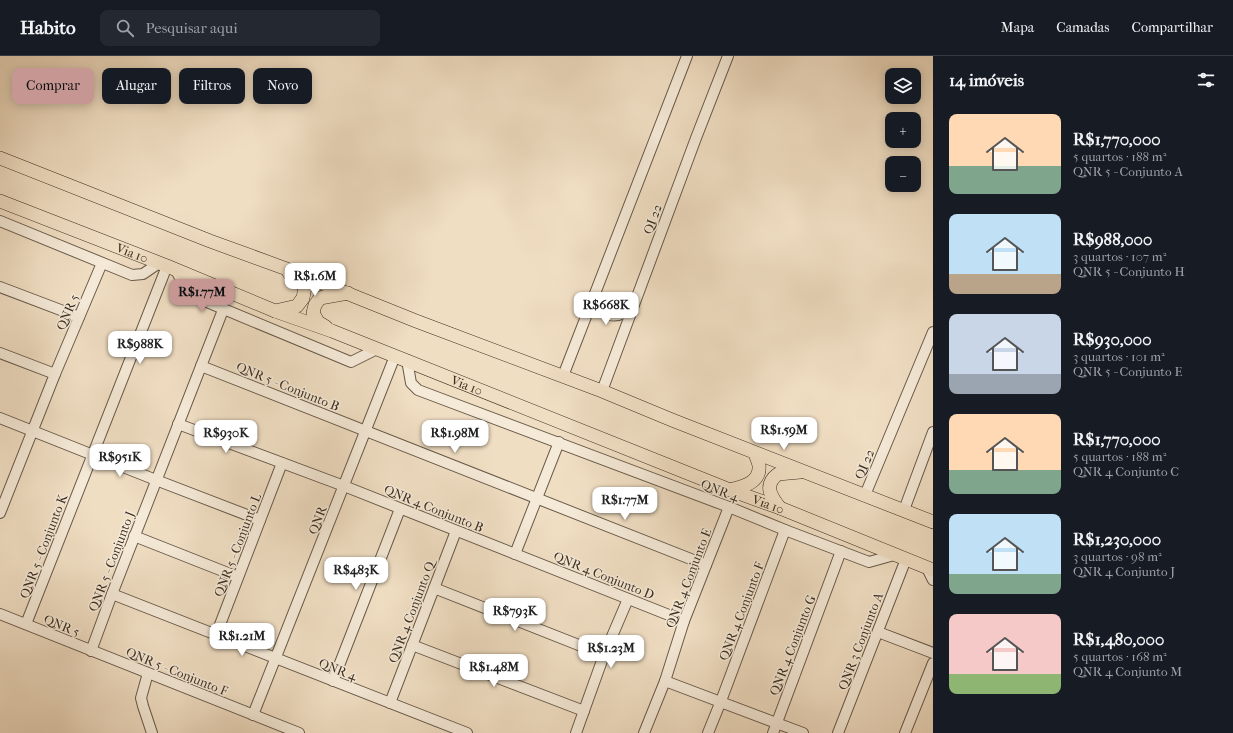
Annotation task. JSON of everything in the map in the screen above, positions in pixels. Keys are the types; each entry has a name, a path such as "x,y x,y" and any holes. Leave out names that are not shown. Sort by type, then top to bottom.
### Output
{"main road":[{"path":"0,158 202,238 348,293 416,321 563,376 933,522"},
{"name":"Via 10","path":"0,201 167,266 275,311 401,358 930,569"},
{"path":"275,311 297,306 303,298 305,287 284,268"},
{"path":"332,331 318,322 313,313 315,305 320,298 348,293"},
{"path":"730,490 750,483 757,476 759,465 755,453"},
{"path":"780,508 773,499 769,490 771,481 778,474 805,472"}],"street":[{"path":"563,376 687,56"},
{"name":"QI 22","path":"602,392 728,56"},
{"path":"0,221 132,275 143,274 167,266 190,295 351,362 377,349"},
{"name":"QNR 5","path":"0,513 5,486 34,430 78,317 102,263"},
{"name":"QNR 5 - Conjunto K","path":"26,624 167,266"},
{"path":"0,287 78,317"},
{"path":"594,296 598,307 606,314 611,316 626,312 633,307"},
{"name":"QNR 5 - Conjunto J","path":"91,651 134,536 223,310"},
{"name":"QI 22","path":"865,495 933,332"},
{"path":"0,353 56,374"},
{"name":"QNR 4","path":"401,358 411,383 418,390 559,442 869,562 900,557"},
{"name":"QNR","path":"253,715 365,431 401,358"},
{"name":"QNR 5 - Conjunto B","path":"201,366 706,565"},
{"path":"0,418 34,430 92,455 260,520"},
{"path":"178,424 344,486"},
{"path":"904,510 933,432"},
{"path":"515,554 559,442"},
{"name":"QNR 5 - Conjunto L","path":"216,636 282,463"},
{"name":"QNR 4 Conjunto B","path":"344,486 515,554"},
{"name":"QNR 4 Conjunto E","path":"665,681 684,621 729,507"},
{"path":"333,681 400,509"},
{"name":"QNR 4 Conjunto F","path":"708,733 785,530"},
{"name":"QNR 4 Conjunto Q","path":"390,703 456,531"},
{"path":"134,536 238,577"},
{"name":"QNR 4 Conjunto G","path":"777,722 841,551"},
{"name":"QNR 4 Conjunto D","path":"515,554 684,621"},
{"name":"QNR 3 Conjunto A","path":"838,733 878,632 900,557"},
{"path":"930,569 933,580"},
{"path":"434,588 604,655"},
{"path":"112,594 276,659"},
{"path":"576,733 604,655 628,598"},
{"name":"QNR 5","path":"0,614 91,651"},
{"path":"878,632 933,653"},
{"path":"412,645 584,711"},
{"name":"QNR 5 - Conjunto F","path":"91,651 253,715 285,730 299,733"},
{"name":"QNR 4","path":"276,659 390,703 446,729 467,733"},
{"path":"905,733 933,663"},
{"path":"148,673 141,698 152,733"},
{"path":"644,733 665,681 803,733"},
{"path":"773,733 777,722"}]}
